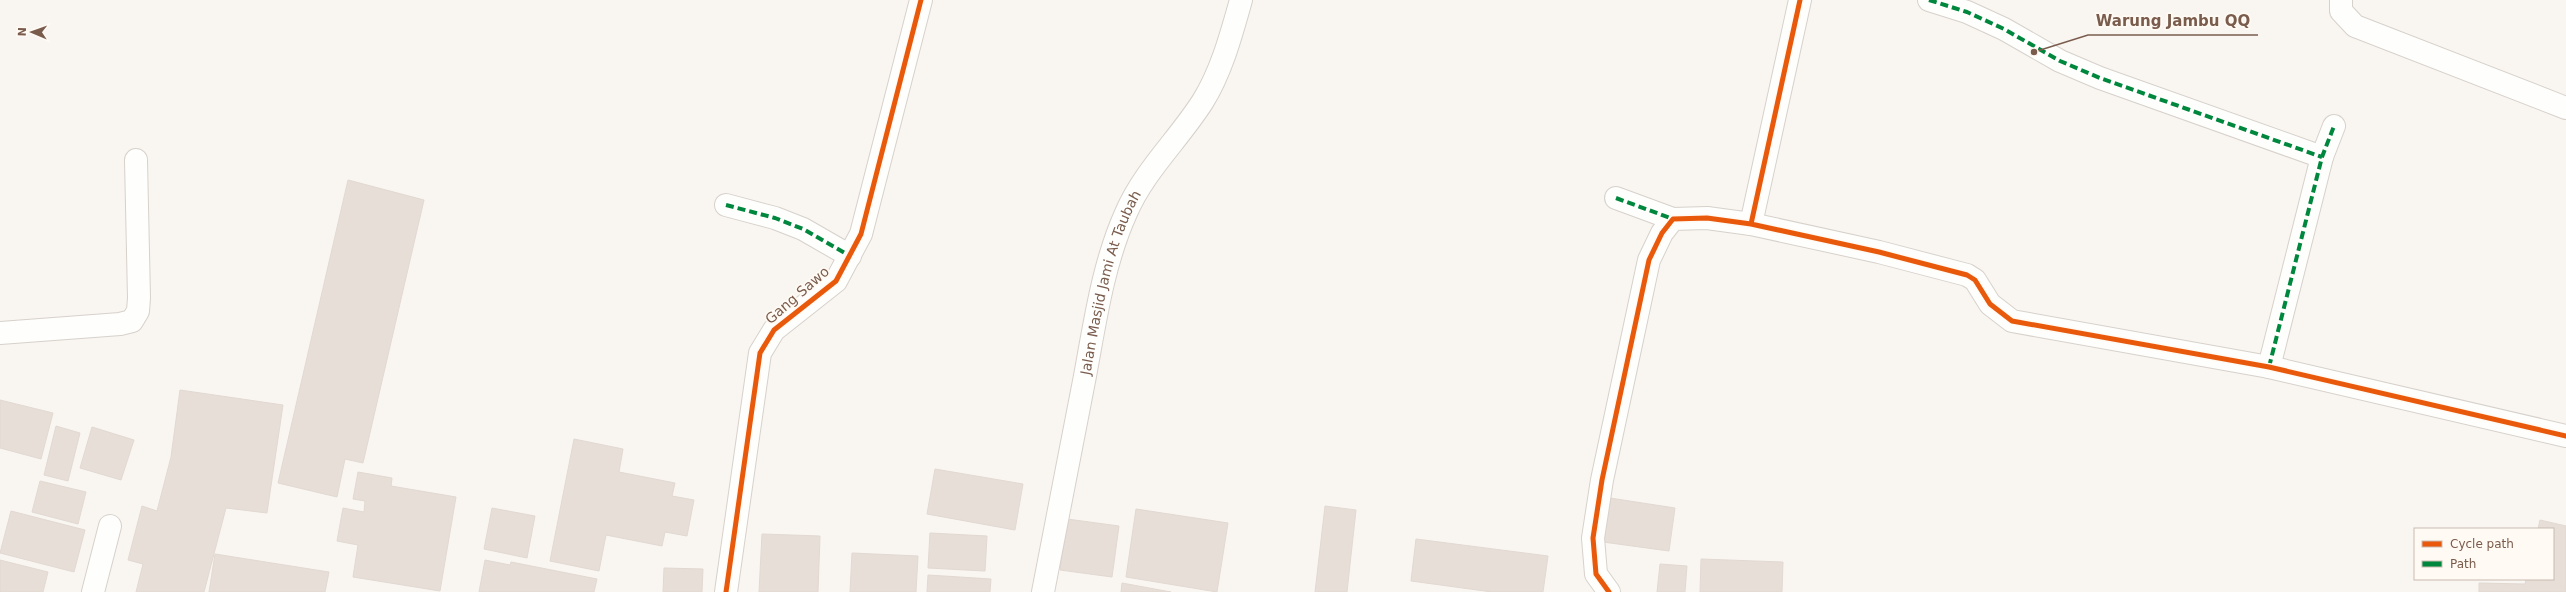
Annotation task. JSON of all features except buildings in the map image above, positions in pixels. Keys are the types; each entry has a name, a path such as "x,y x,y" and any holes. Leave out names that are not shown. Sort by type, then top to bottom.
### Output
{"street":[{"name":"Gang Sawo","path":"726,592 760,353 774,330 836,281 862,234 921,0"},
{"name":"Jalan Masjid Jami At Taubah","path":"1043,592 1098,308 1113,248 1126,212 1150,171 1203,102 1223,61 1241,0"},
{"path":"1751,224 1800,0"},
{"path":"1929,0 1967,12 2004,29 2060,61 2093,75 2322,157"},
{"path":"2341,0 2341,11 2355,26 2566,108"},
{"path":"2269,367 2322,157 2334,126"},
{"path":"0,333 120,324 132,321 138,311 136,160"},
{"path":"1616,198 1672,220 1707,218 1751,224 1879,252 1968,275 1975,280 1990,304 2012,321 2269,367 2566,436"},
{"path":"726,205 775,218 803,229 850,256"},
{"path":"1609,592 1596,574 1594,557 1593,538 1602,480 1648,260 1662,233 1672,220"},
{"path":"93,592 110,526"}],"marked path":[{"path":"1929,0 1967,12 2004,29 2060,61 2100,78 2322,157"},
{"path":"2269,367 2322,157 2334,126"},
{"path":"1616,198 1673,219"},
{"path":"726,205 775,218 803,229 850,256"}],"cycle path":[{"path":"726,592 760,353 774,330 836,281 861,234 921,0"},
{"path":"1609,592 1596,574 1593,538 1602,480 1649,260 1662,233 1673,219 1707,218 1751,224 1800,0"},
{"path":"1751,224 1879,252 1967,275 1975,280 1990,304 2012,321 2269,367 2566,436"}],"place":[{"name":"Warung Jambu QQ","path":"2034,52"}]}
